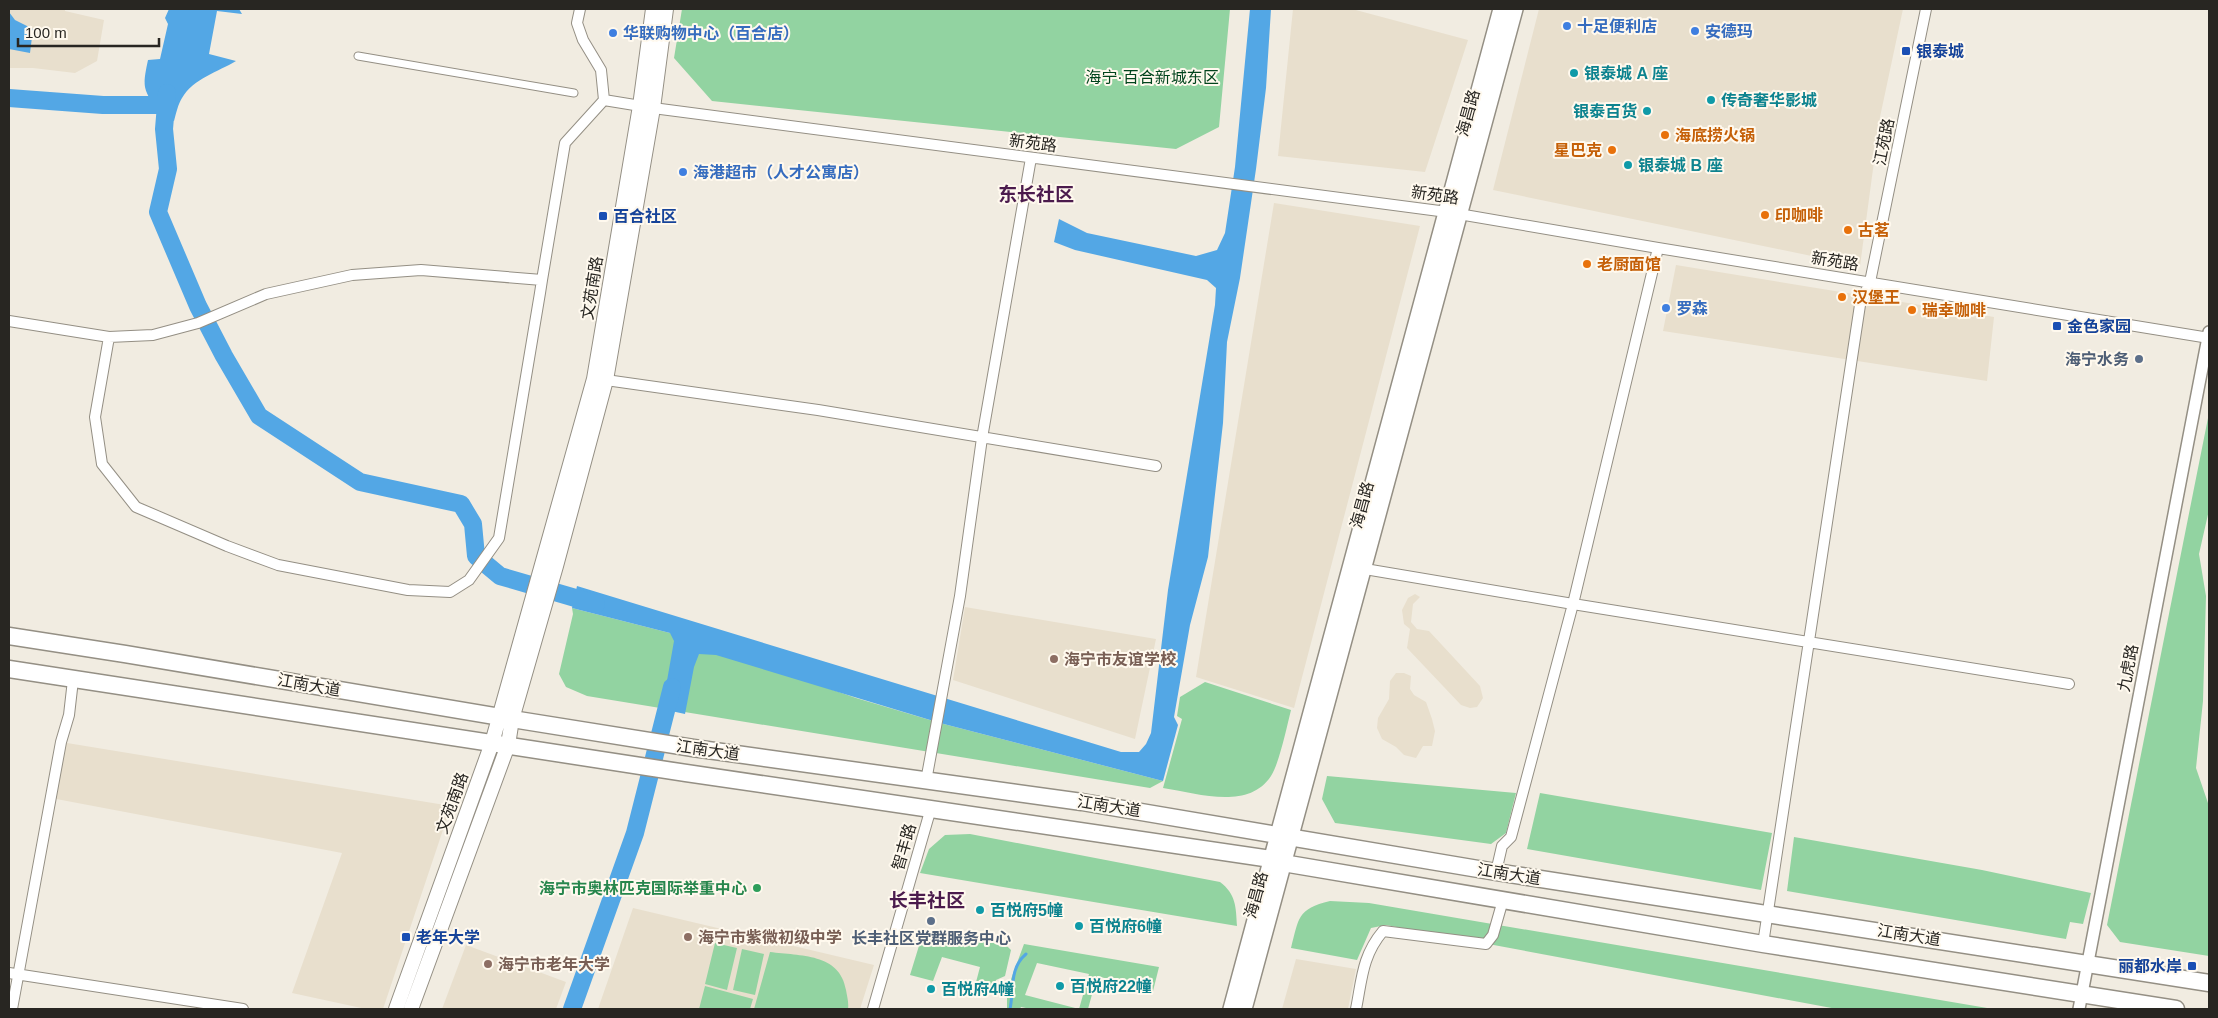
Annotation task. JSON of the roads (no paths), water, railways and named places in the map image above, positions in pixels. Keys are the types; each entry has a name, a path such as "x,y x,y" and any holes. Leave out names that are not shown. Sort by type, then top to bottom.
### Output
{"highway":[{"name":"江南大道","path":"9,636 623,737 1082,802 1496,872 2209,982"},
{"name":"江南大道","path":"9,669 1277,861 1762,944 2081,1002 2176,1009"}],"main road":[{"name":"文苑南路","path":"411,1009 500,744 505,718 537,608 556,566 606,380 646,107 653,9"},
{"name":"文苑南路","path":"537,608 541,567 594,379 666,9"},
{"name":"海昌路","path":"1231,1009 1277,861 1357,567 1452,213 1501,9"},
{"name":"海昌路","path":"1452,213 1515,9"},
{"name":"文苑南路","path":"396,1009 500,744"},
{"name":"海昌路","path":"1244,1009 1277,861"}],"street":[{"path":"109,337 95,417 102,464 136,506 227,546 278,565 408,590 450,592 471,578 499,538 565,143 604,100 601,70 583,40 577,23 580,9"},
{"name":"江苑路","path":"1762,944 1860,305 1870,282 1926,9"},
{"path":"358,56 574,93"},
{"name":"新苑路","path":"604,100 1452,213 1658,248 2209,336"},
{"path":"926,781 960,596 982,438 1031,158"},
{"path":"1496,872 1502,846 1512,837 1573,604 1658,248"},
{"path":"9,321 109,337 154,335 198,323 266,294 352,275 421,270 542,280"},
{"name":"九虎路","path":"2081,1002 2209,336"},
{"path":"606,380 818,410 1156,466"},
{"path":"1357,567 2069,684"},
{"path":"12,1009 13,974 61,742 69,714 73,680"},
{"name":"智丰路","path":"873,1009 930,808"},
{"path":"1356,1009 1365,961 1371,945 1383,931 1486,944 1493,935 1503,900"},
{"path":"13,974 243,1009"}],"water":[{"path":"169,9 239,9 242,14 217,11 209,54 236,61 193,85 181,100 174,121 159,115 145,84 148,60 160,59 168,24 165,18"},
{"path":"1250,9 1271,9 1266,88 1240,278 1227,342 1223,423 1208,557 1190,625 1174,717 1178,725 1163,781 940,723 716,655 699,654 694,667 685,714 662,709 674,641 670,633 572,608 577,586 1121,752 1139,752 1146,744 1151,733 1168,590 1215,305 1216,288 1207,280 1075,250 1054,242 1059,219 1087,233 1196,256 1217,250 1225,233 1235,167"},
{"path":"9,12 15,20 33,29 30,53 9,49"}],"waterway":[{"path":"167,93 164,129 168,169 158,212 198,306 224,356 259,416 360,482 461,504 473,524 476,556 500,576 596,604"},
{"path":"9,98 103,105 166,105"},
{"path":"572,1009 635,833 672,687"},
{"path":"1010,1009 1013,980 1017,966 1026,954"}],"place":[{"name":"十足便利店","path":"1567,26"},
{"name":"安德玛","path":"1695,31"},
{"name":"华联购物中心（百合店）","path":"613,33"},
{"name":"银泰城","path":"1906,51"},
{"name":"银泰城 A 座","path":"1574,73"},
{"name":"传奇奢华影城","path":"1711,100"},
{"name":"银泰百货","path":"1647,111"},
{"name":"海底捞火锅","path":"1665,135"},
{"name":"星巴克","path":"1612,150"},
{"name":"银泰城 B 座","path":"1628,165"},
{"name":"海港超市（人才公寓店）","path":"683,172"},
{"name":"印咖啡","path":"1765,215"},
{"name":"百合社区","path":"603,216"},
{"name":"古茗","path":"1848,230"},
{"name":"老厨面馆","path":"1587,264"},
{"name":"汉堡王","path":"1842,297"},
{"name":"罗森","path":"1666,308"},
{"name":"瑞幸咖啡","path":"1912,310"},
{"name":"金色家园","path":"2057,326"},
{"name":"海宁水务","path":"2139,359"},
{"name":"海宁市友谊学校","path":"1054,659"},
{"name":"海宁市奥林匹克国际举重中心","path":"757,888"},
{"name":"百悦府5幢","path":"980,910"},
{"name":"长丰社区党群服务中心","path":"931,921"},
{"name":"百悦府6幢","path":"1079,926"},
{"name":"老年大学","path":"406,937"},
{"name":"海宁市紫微初级中学","path":"688,937"},
{"name":"海宁市老年大学","path":"488,964"},
{"name":"丽都水岸","path":"2192,966"},
{"name":"百悦府22幢","path":"1060,986"},
{"name":"百悦府4幢","path":"931,989"}],"district":[{"name":"东长社区","path":"1036,194"},
{"name":"长丰社区","path":"927,900"}],"park label":[{"name":"海宁·百合新城东区","path":"1152,77"}]}
